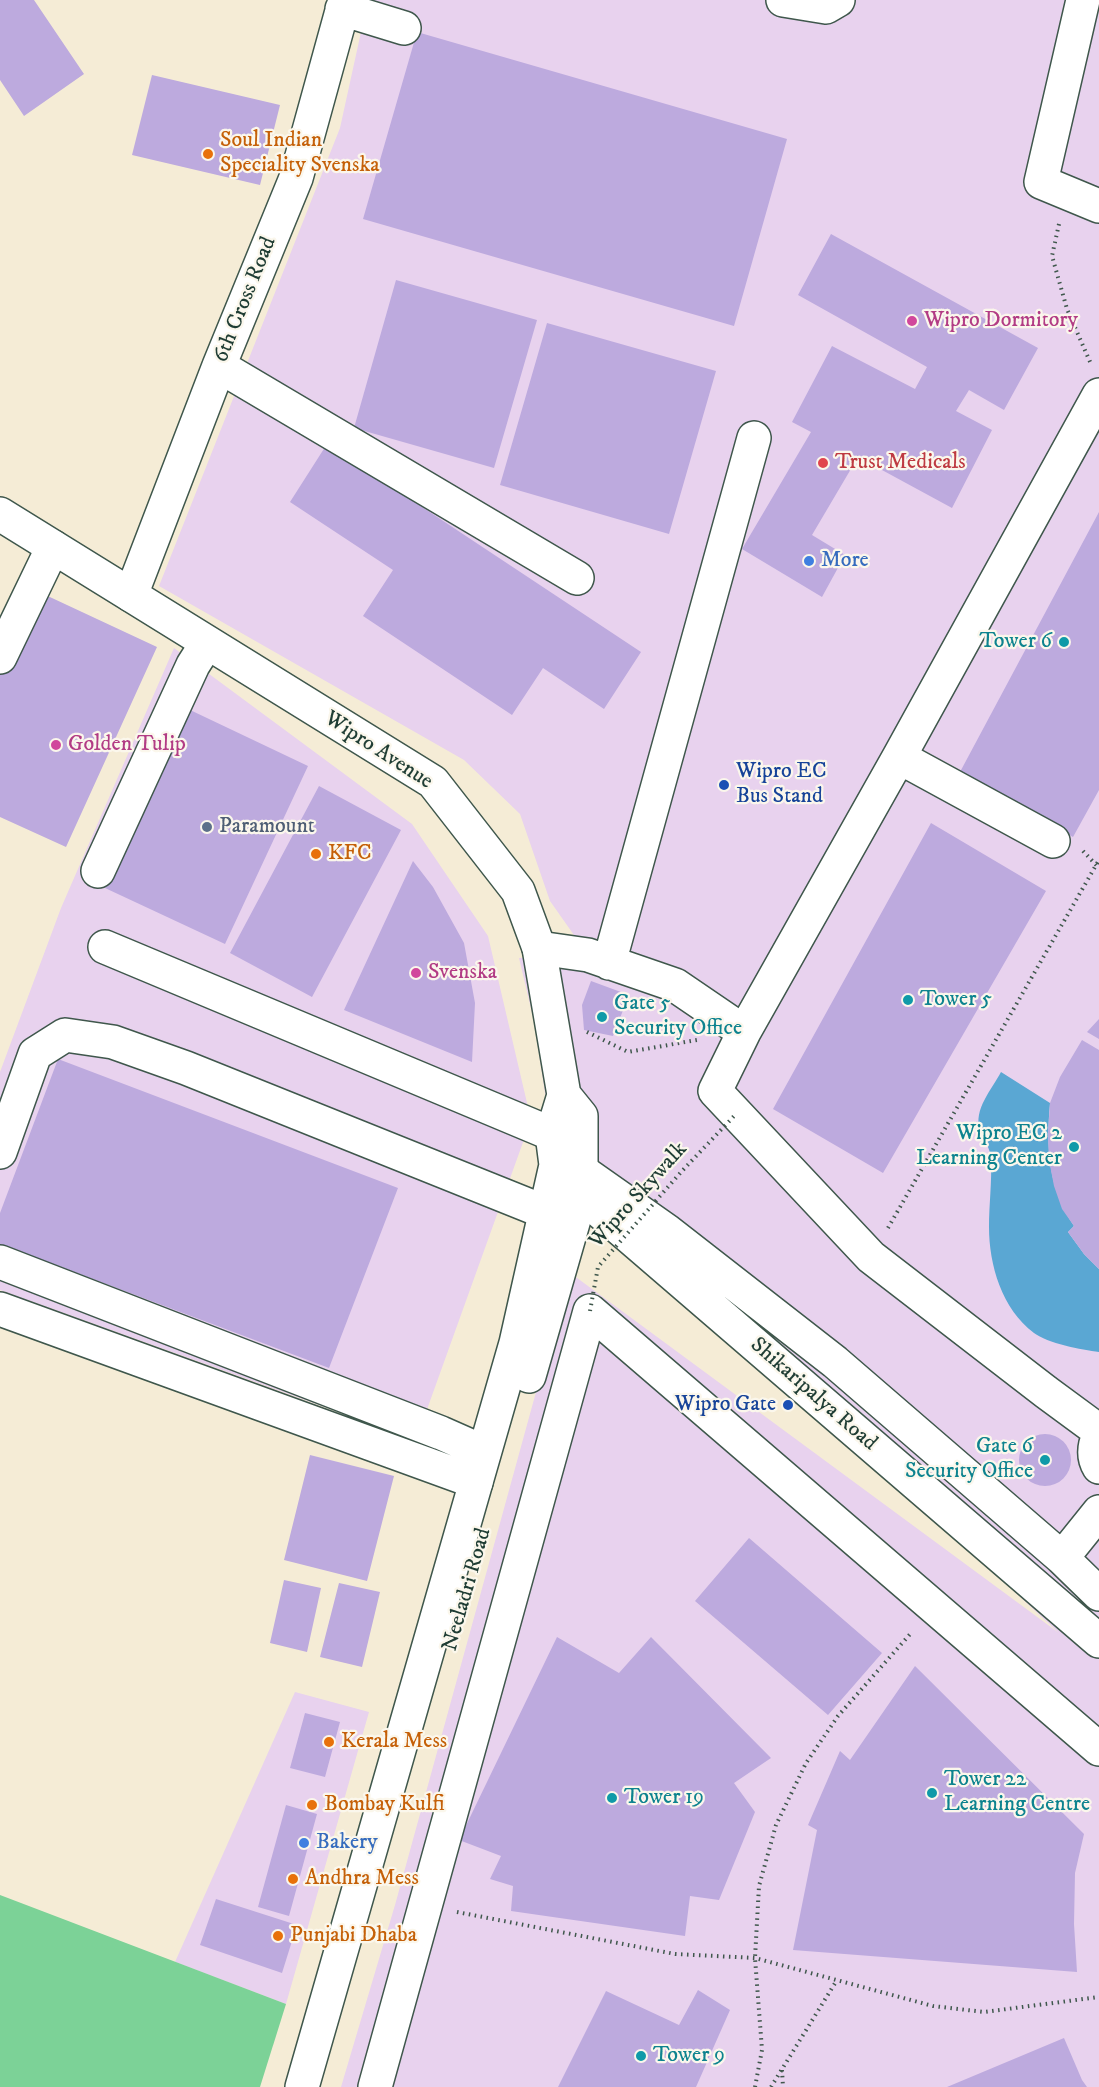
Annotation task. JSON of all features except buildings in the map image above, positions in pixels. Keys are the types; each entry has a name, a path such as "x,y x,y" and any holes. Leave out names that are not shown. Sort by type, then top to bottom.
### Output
{"main road":[{"path":"783,0 826,7 838,0"},
{"path":"1083,0 1041,182 1099,206"},
{"path":"344,5 404,28"},
{"name":"6th Cross Road","path":"131,596 219,366 296,178 344,5"},
{"path":"219,366 577,578"},
{"path":"1097,383 899,758 744,1032 715,1091 871,1257 1099,1433 1094,1451 1099,1467"},
{"path":"609,963 754,438"},
{"name":"Wipro Avenue","path":"0,514 433,782 518,891 539,948 564,1095 563,1166"},
{"path":"0,657 52,547"},
{"path":"98,871 192,665 207,643"},
{"path":"899,758 1053,841"},
{"path":"105,946 563,1166 667,1231 836,1362 1062,1558 1099,1594"},
{"path":"539,948 588,956 675,985 744,1032"},
{"path":"0,1152 35,1054 65,1035 113,1042 186,1068 545,1212"},
{"name":"Neeladri Road","path":"302,2087 516,1343 545,1212 582,1116 564,1095"},
{"name":"Neeladri Road","path":"325,2087 563,1166"},
{"name":"Shikaripalya Road","path":"563,1166 1099,1641"},
{"path":"0,1262 441,1433 481,1467"},
{"path":"0,1309 481,1467"},
{"path":"375,2087 590,1311 1099,1749"},
{"path":"1062,1558 1099,1512"}],"path":[{"path":"1065,193 1052,256 1067,309 1097,383"},
{"path":"871,1257 1099,860"},
{"path":"584,1030 628,1052 744,1032"},
{"name":"Wipro Skywalk","path":"590,1311 598,1268 736,1113"},
{"path":"755,2087 762,2050 755,1958 759,1886 776,1825 806,1763 838,1716 914,1631 905,1623"},
{"path":"454,1911 675,1954 755,1958 933,2006 984,2012 1099,1998"},
{"path":"771,2087 837,1980"},
{"path":"782,2070 783,2087"}],"shaded area":[{"path":"368,0 1099,0 1099,2087 341,2087 395,1905 569,1272 1059,1633 556,1165 534,1021 519,958 588,955 550,901 520,814 464,760 159,586 340,128"},
{"path":"174,648 412,824 488,936 531,1120 416,1440 0,1290 0,1072 61,908"},
{"path":"295,1692 369,1712 286,2004 175,1962"}],"green space":[{"path":"0,1895 286,2004 260,2087 0,2087"}],"water":[{"path":"1001,1072 1050,1103 1048,1135 1051,1167 1059,1197 1074,1226 1068,1232 1084,1254 1099,1269 1099,1352 1056,1343 1034,1333 1013,1312 995,1271 989,1227 991,1155 980,1130 979,1115 984,1100"}],"place":[{"name":"Soul Indian Speciality Svenska","path":"208,154"},
{"name":"Wipro Dormitory","path":"912,321"},
{"name":"Trust Medicals","path":"823,463"},
{"name":"More","path":"809,561"},
{"name":"Tower 6","path":"1064,642"},
{"name":"Golden Tulip","path":"56,745"},
{"name":"Wipro EC Bus Stand","path":"724,785"},
{"name":"Paramount","path":"207,827"},
{"name":"KFC","path":"316,854"},
{"name":"Svenska","path":"416,973"},
{"name":"Tower 5","path":"908,1000"},
{"name":"Gate 5 Security Office","path":"602,1017"},
{"name":"Wipro EC 2 Learning Center","path":"1074,1147"},
{"name":"Wipro Gate","path":"788,1405"},
{"name":"Gate 6 Security Office","path":"1045,1460"},
{"name":"Kerala Mess","path":"329,1742"},
{"name":"Tower 22 Learning Centre","path":"932,1793"},
{"name":"Tower 19","path":"612,1798"},
{"name":"Bombay Kulfi","path":"312,1805"},
{"name":"Bakery","path":"304,1843"},
{"name":"Andhra Mess","path":"293,1879"},
{"name":"Punjabi Dhaba","path":"278,1936"},
{"name":"Tower 9","path":"641,2056"}]}
